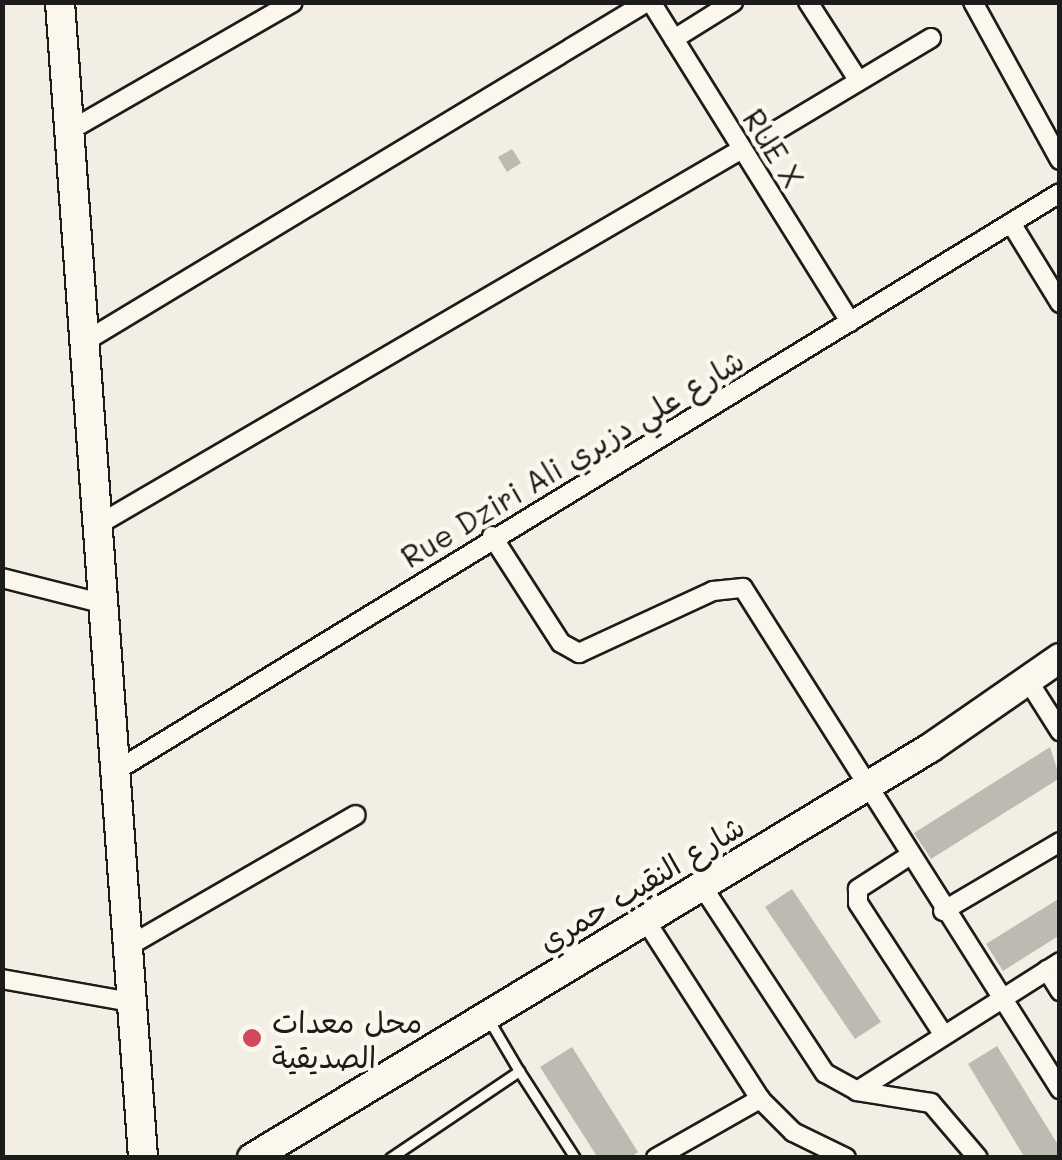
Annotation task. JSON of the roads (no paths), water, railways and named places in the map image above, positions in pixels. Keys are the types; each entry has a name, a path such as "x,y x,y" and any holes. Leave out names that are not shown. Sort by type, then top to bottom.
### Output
{"street":[{"path":"60,2 143,1158"},
{"path":"70,132 293,2"},
{"path":"84,342 649,2"},
{"name":"RUE X","path":"649,2 850,322"},
{"path":"674,40 733,2"},
{"path":"808,2 858,80"},
{"path":"973,2 1060,160"},
{"path":"774,132 930,38"},
{"path":"96,526 742,149"},
{"name":"Rue Dziri Ali شارع علي دزيري","path":"114,772 492,536 1060,193"},
{"path":"1011,223 1060,303"},
{"path":"492,536 561,643 578,653 713,590 744,588 864,786 1060,1089"},
{"path":"2,578 101,603"},
{"name":"شارع النقيب حمري","path":"252,1158 864,786 1060,658"},
{"path":"1028,679 1060,731"},
{"path":"127,946 356,815"},
{"path":"943,911 1060,842"},
{"path":"909,856 858,889 858,904 942,1034"},
{"path":"702,886 825,1073 857,1091 931,1104 978,1158"},
{"path":"644,918 760,1099 793,1132 846,1158"},
{"path":"857,1091 1053,966 1060,991"},
{"path":"3,982 131,1002"},
{"path":"656,1158 760,1099"}],"lane":[{"path":"485,1013 575,1158"},
{"path":"390,1158 519,1071"}],"place":[{"name":"محل معدات الصديقية","path":"252,1038"}]}
